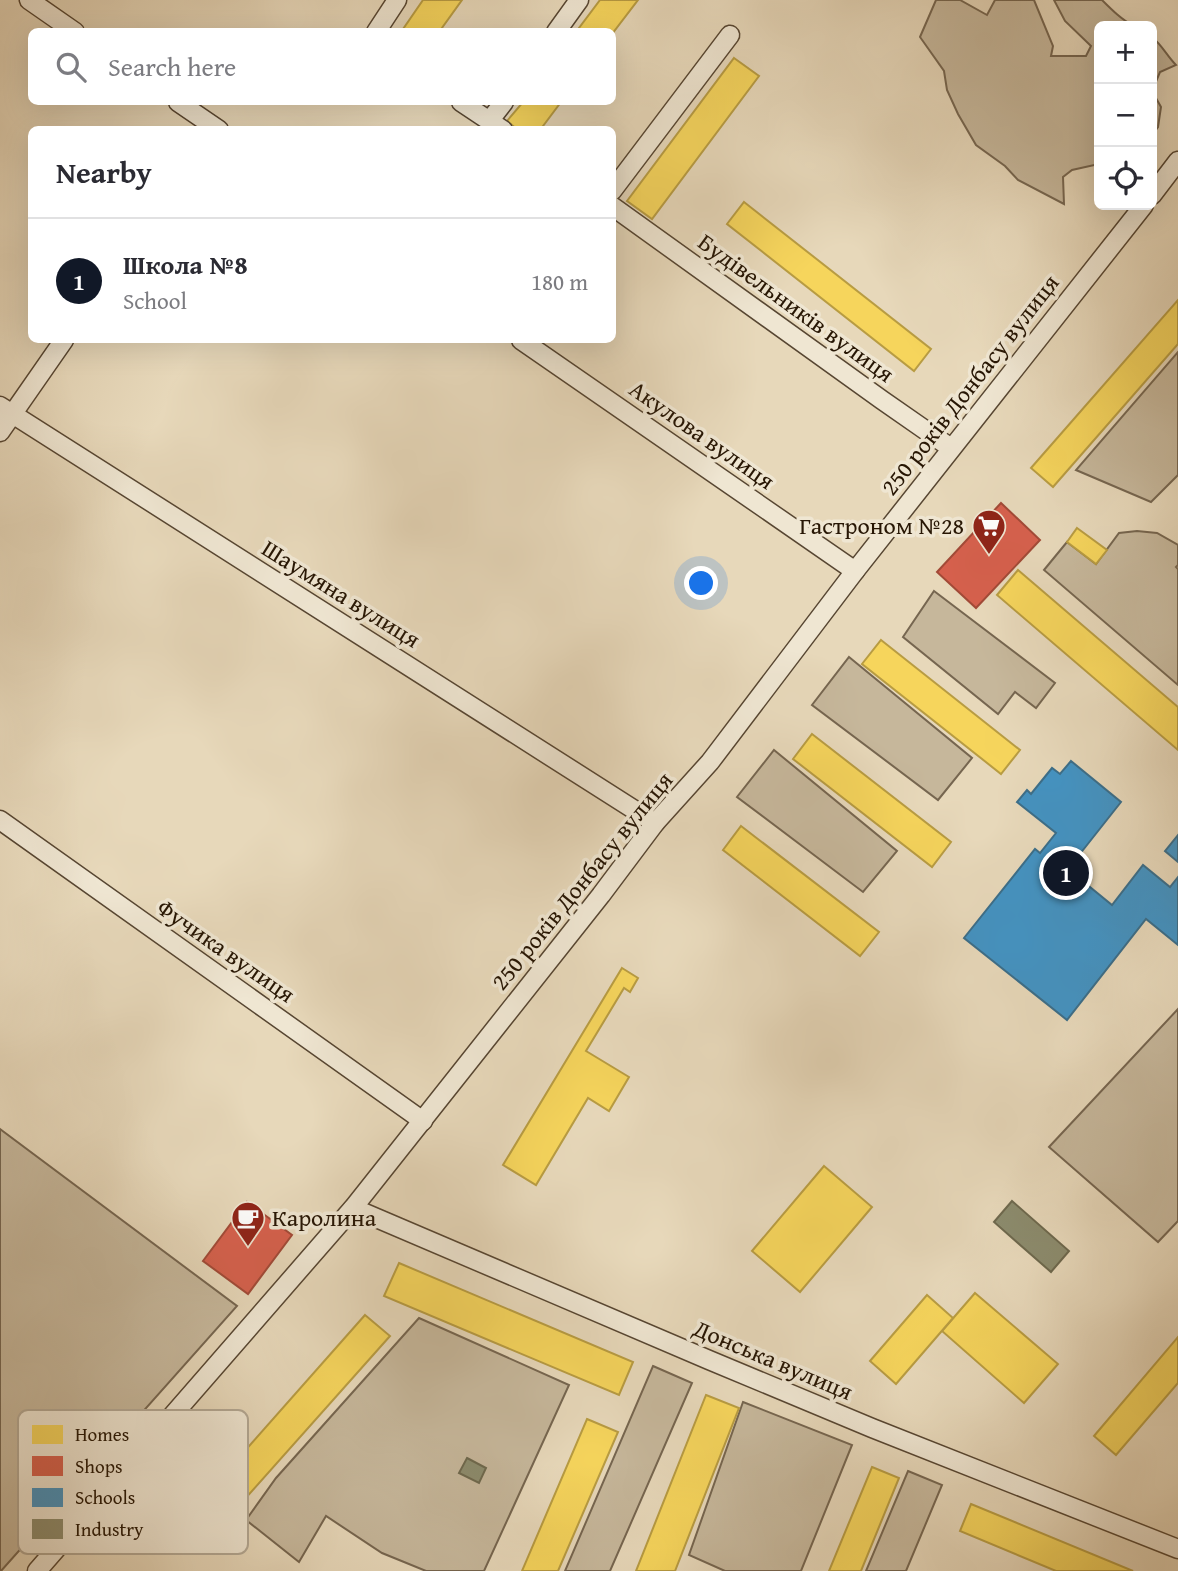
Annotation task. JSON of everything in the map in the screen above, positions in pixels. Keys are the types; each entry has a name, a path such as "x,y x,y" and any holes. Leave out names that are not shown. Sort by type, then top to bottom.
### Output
{"street":[{"path":"29,0 69,28"},
{"path":"379,28 397,0"},
{"path":"559,28 579,0"},
{"path":"616,186 730,35"},
{"path":"182,105 209,126"},
{"path":"466,105 496,125 503,105"},
{"path":"1157,188 1178,161"},
{"name":"Будівельників вулиця","path":"616,209 951,448"},
{"name":"250 років Донбасу вулиця","path":"178,1410 354,1208 655,823 710,762 855,571 1140,210"},
{"path":"0,432 6,410 62,343"},
{"name":"Акулова вулиця","path":"525,343 855,571"},
{"name":"Шаумяна вулиця","path":"6,410 655,823"},
{"name":"Фучика вулиця","path":"0,820 423,1121"},
{"name":"Донська вулиця","path":"354,1208 698,1356 1178,1549"},
{"name":"250 років Донбасу вулиця","path":"37,1571 52,1554"}],"shaded area":[{"path":"936,0 960,0 987,15 995,0 1034,0 1053,46 1051,56 1086,56 1091,46 1065,21 1054,0 1102,0 1126,21 1094,21 1094,165 1072,170 1063,177 1064,204 1018,180 1005,166 976,145 947,90 944,71 920,37"},
{"path":"1157,41 1176,65 1160,72 1157,79"},
{"path":"1157,100 1161,107 1157,128"},
{"path":"1178,352 1178,475 1151,502 1076,470"},
{"path":"1119,533 1157,533 1178,545 1178,685 1044,570 1067,542 1096,564"},
{"path":"934,591 1055,683 1036,708 1015,692 998,714 903,637"},
{"path":"849,657 972,758 938,800 812,705"},
{"path":"774,750 897,851 863,892 737,797"},
{"path":"1178,1009 1178,1221 1158,1242 1049,1147"},
{"path":"0,1129 237,1306 144,1410 18,1410 18,1552 0,1571"},
{"path":"419,1318 569,1385 484,1571 426,1571 382,1553 326,1516 299,1562 248,1522 248,1517 276,1478"},
{"path":"653,1366 692,1383 610,1571 565,1571"},
{"path":"743,1402 852,1445 801,1571 725,1571 689,1555"},
{"path":"908,1471 942,1485 906,1571 866,1571"}],"building: Homes":[{"path":"423,0 462,0 442,28 404,28"},
{"path":"600,0 638,0 616,29 579,28"},
{"path":"734,58 759,76 652,219 627,201"},
{"path":"520,105 559,105 543,126 513,126 507,121"},
{"path":"744,202 931,349 914,371 727,224"},
{"path":"1178,300 1178,344 1053,487 1031,468"},
{"path":"1077,528 1107,550 1096,564 1067,542"},
{"path":"1018,570 1178,707 1178,750 997,595"},
{"path":"881,640 1020,750 1001,774 862,664"},
{"path":"812,734 951,842 932,867 793,759"},
{"path":"741,826 879,932 860,956 723,850"},
{"path":"622,968 638,978 630,992 624,988 586,1051 629,1077 609,1111 588,1098 536,1185 503,1165"},
{"path":"824,1166 872,1207 800,1292 752,1251"},
{"path":"399,1263 633,1362 619,1395 384,1296"},
{"path":"975,1293 1058,1364 1024,1403 942,1331"},
{"path":"927,1295 953,1318 896,1384 870,1361"},
{"path":"365,1315 390,1336 248,1496 248,1447"},
{"path":"1178,1337 1178,1383 1116,1455 1094,1436"},
{"path":"706,1395 739,1408 675,1571 636,1571"},
{"path":"587,1419 618,1432 558,1571 522,1571"},
{"path":"872,1467 899,1478 861,1571 829,1571"},
{"path":"971,1504 1133,1571 1056,1571 960,1531"}],"building: Shops":[{"name":"Гастроном №28","path":"1001,503 1040,540 976,608 937,572"},
{"name":"Каролина","path":"247,1202 292,1235 248,1294 203,1261"}],"building: Schools":[{"path":"1071,761 1121,802 1068,869 1112,905 1143,865 1170,887 1178,877 1178,945 1146,919 1067,1020 964,938 1035,849 1040,853 1056,833 1017,802 1027,790 1031,794 1052,768 1060,774"},
{"path":"1178,835 1178,862 1165,851"}],"building: Industry":[{"path":"1012,1201 1069,1251 1051,1272 994,1222"},
{"path":"467,1458 486,1468 479,1483 459,1473"}],"place":[{"name":"Гастроном №28","path":"989,556"},
{"name":"Школа №8","path":"1066,873"},
{"name":"Каролина","path":"248,1248"}]}
